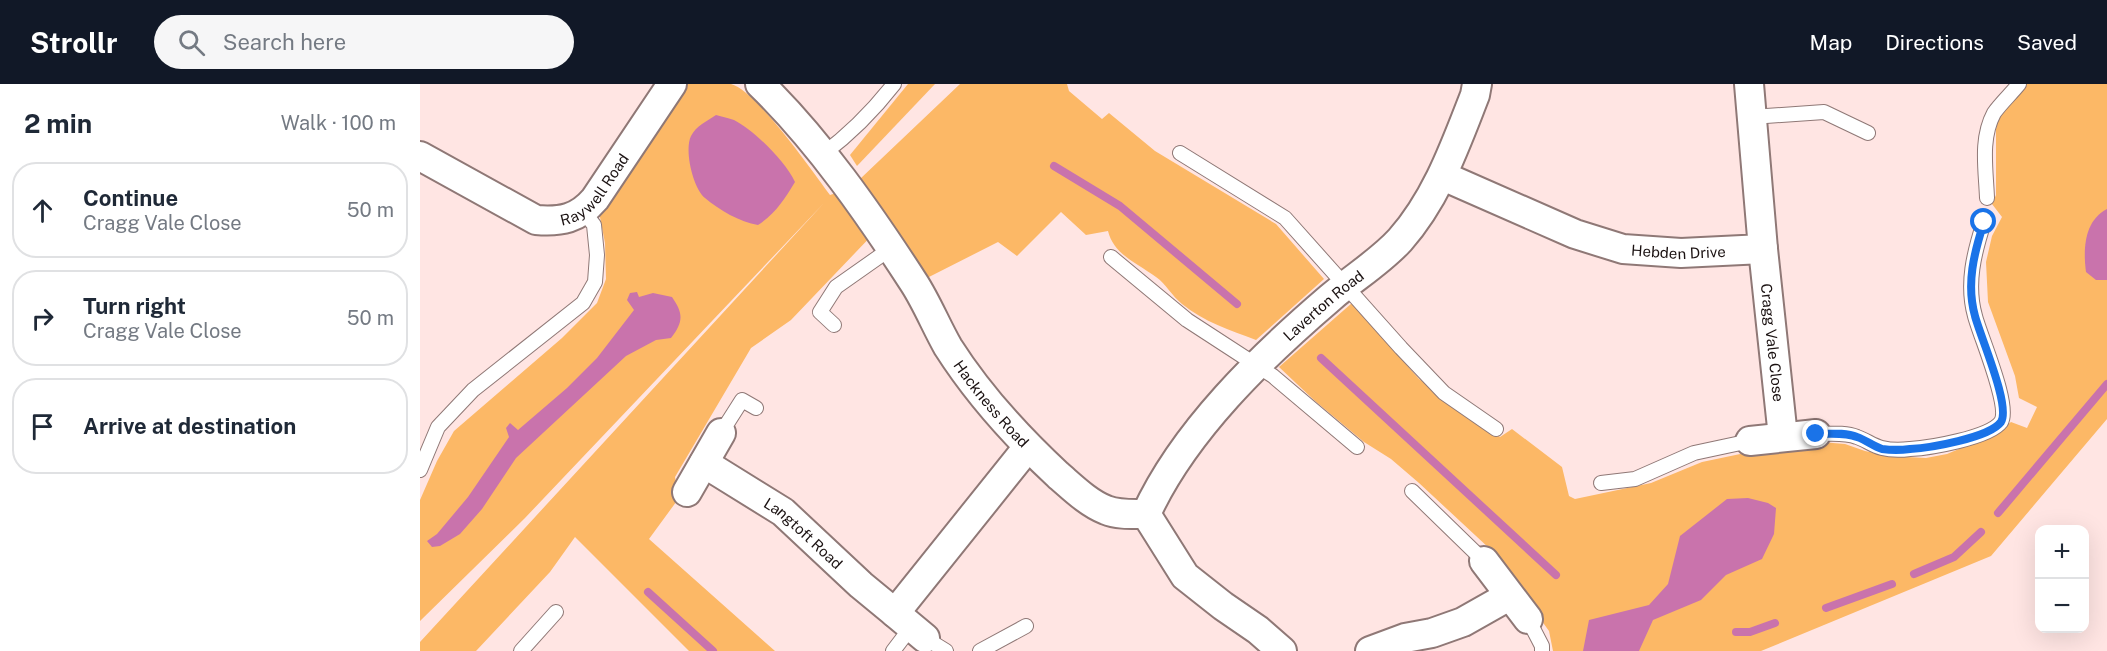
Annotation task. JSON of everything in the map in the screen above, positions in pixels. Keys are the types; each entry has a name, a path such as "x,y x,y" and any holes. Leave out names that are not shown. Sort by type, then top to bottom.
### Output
{"street":[{"name":"Raywell Road","path":"420,156 536,220 556,222 584,212 595,199 672,84"},
{"name":"Hackness Road","path":"760,84 785,108 822,155 915,284 949,347 991,405 1028,447 1093,504 1121,514 1146,514"},
{"name":"Laverton Road","path":"1146,514 1158,488 1186,444 1257,365 1331,296 1399,241 1426,207 1443,176 1475,95 1477,84"},
{"path":"1749,84 1763,249"},
{"name":"Hebden Drive","path":"1443,176 1575,234 1623,249 1681,253 1763,249"},
{"name":"Cragg Vale Close","path":"1763,249 1783,437"},
{"path":"687,492 721,433"},
{"path":"1750,441 1816,434"},
{"path":"919,632 1028,447"},
{"name":"Langtoft Road","path":"704,463 783,512 861,585 919,632"},
{"path":"1146,514 1185,576 1258,630 1282,651"},
{"path":"1484,561 1528,619"},
{"path":"1370,651 1405,638 1432,633 1463,622 1509,596"}],"lane":[{"path":"822,155 847,136 882,100 894,84"},
{"path":"1987,198 1985,138 1989,123 2019,84"},
{"path":"1752,117 1824,112 1868,133"},
{"path":"1180,153 1285,218 1444,393 1496,429"},
{"path":"420,470 438,427 473,390 583,303 595,282 597,255 594,225 584,212"},
{"path":"1816,434 1856,436 1883,449 1909,449 1952,444 1991,429 2001,421 2003,410 2001,392 1975,315 1970,286 1975,251 1984,222"},
{"path":"834,325 820,312 836,287 890,249"},
{"path":"1111,256 1187,320 1273,376 1357,447"},
{"path":"721,433 742,400 756,408"},
{"path":"1601,483 1635,479 1694,453 1750,441"},
{"path":"1412,491 1484,561"},
{"path":"521,651 556,612"},
{"path":"1528,619 1542,646 1542,651"},
{"path":"980,651 1026,626"},
{"path":"893,651 919,632"}],"shaded area":[{"path":"688,84 731,84 742,90 784,133 830,195 848,189 877,230 791,320 751,348 675,477 679,498 649,539 775,651 689,651 575,537 550,572 476,651 420,651 420,642 824,203 525,518 420,621 420,500 437,461 454,431 562,338 597,303 606,279 605,243 599,212"},
{"path":"908,84 935,84 857,166 850,155"},
{"path":"960,84 1067,84 1069,91 1102,119 1109,113 1155,151 1276,224 1324,279 1256,340 1199,316 1178,301 1160,280 1127,258 1115,246 1108,231 1086,235 1061,212 1017,256 998,242 927,278 860,179"},
{"path":"2026,84 2107,84 2107,419 1991,556 1761,651 1553,651 1549,631 1490,549 1419,483 1391,459 1364,442 1279,367 1352,303 1419,379 1500,437 1512,429 1562,467 1569,496 1575,499 1651,483 1702,462 1745,453 1821,442 1845,444 1889,456 1926,458 1947,454 1997,433 2011,422 2027,428 2037,407 2019,398 2015,376 1988,302 1986,262 1992,236 2002,217 1992,204 1996,195 1996,129 1999,116"},
{"path":"716,115 734,120 760,139 777,156 795,182 779,206 758,225 723,211 705,198 693,178 689,159 691,136"},
{"path":"2107,209 2107,280 2096,280 2086,272 2085,245 2089,228 2099,214"},
{"path":"637,292 639,297 653,293 672,297 680,313 680,322 671,338 656,340 626,356 516,458 482,509 460,534 440,546 432,547 427,541 437,534 468,497 509,437 506,428 510,423 518,430 567,388 597,358 634,310 627,300 630,293"},
{"path":"1748,498 1768,503 1776,508 1774,534 1762,559 1726,575 1701,600 1653,620 1639,651 1583,651 1589,620 1649,605 1668,584 1680,536 1727,499"}],"waterway":[{"path":"1054,166 1120,206 1237,304"},
{"path":"1321,358 1556,575"},
{"path":"1998,513 2107,384"},
{"path":"1914,574 1954,557 1981,532"},
{"path":"1826,608 1892,584"},
{"path":"648,592 713,651"},
{"path":"1736,632 1750,632 1775,623"}],"route":[{"path":"1816,434 1856,436 1883,449 1909,449 1952,444 1991,429 2001,421 2003,410 2001,392 1975,315 1970,286 1975,251 1984,222"}]}
